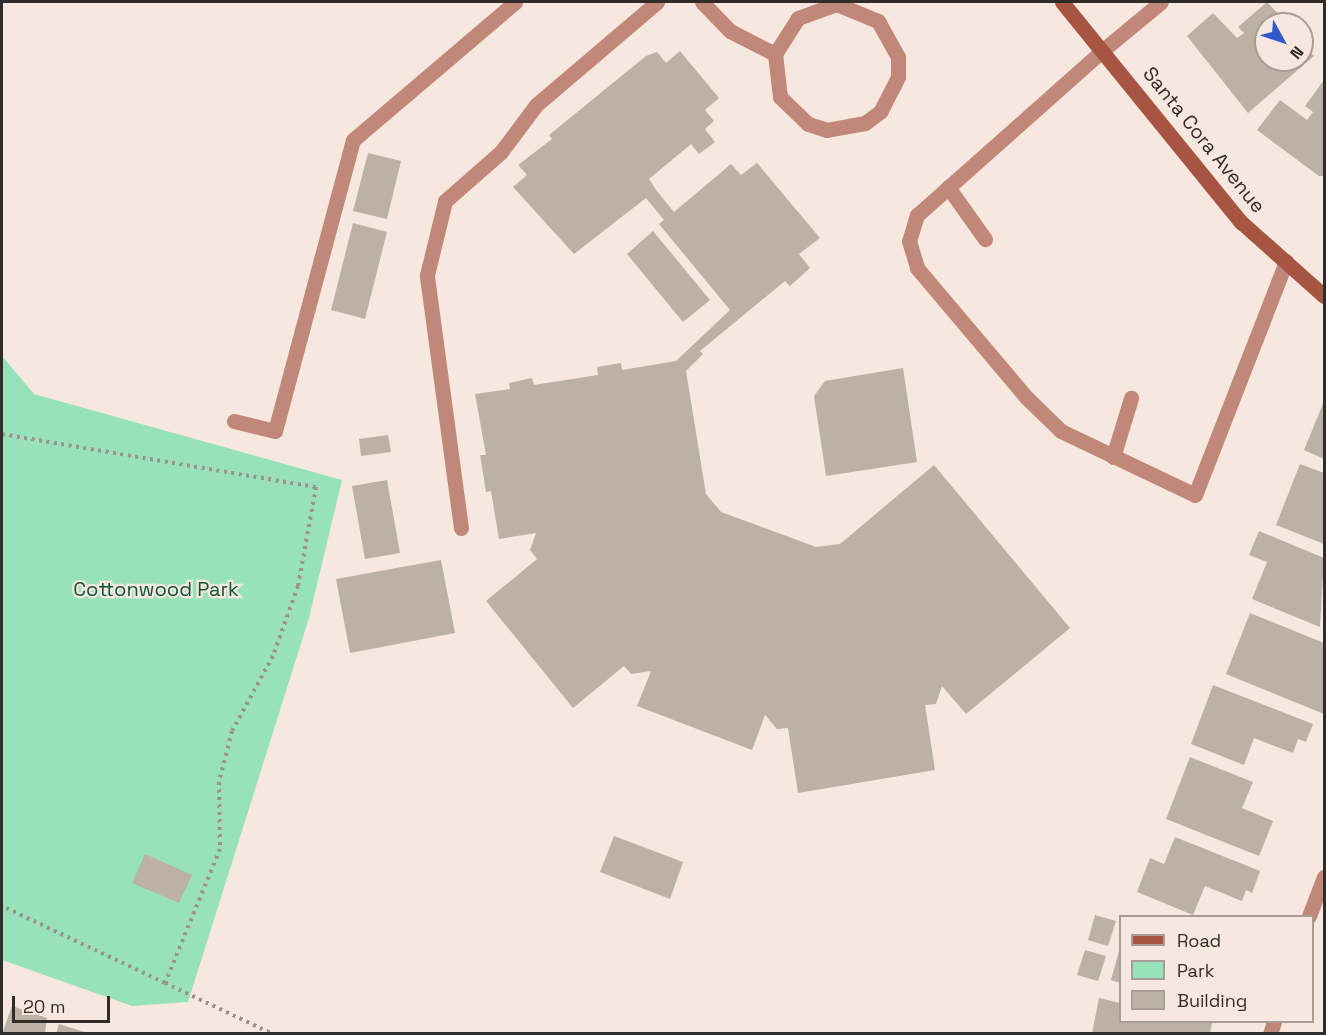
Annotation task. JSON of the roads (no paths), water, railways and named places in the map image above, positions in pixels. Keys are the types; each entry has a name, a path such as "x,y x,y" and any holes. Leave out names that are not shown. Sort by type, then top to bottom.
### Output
{"street":[{"path":"234,421 275,431 353,140 515,2"},
{"path":"461,528 427,275 445,201 501,152 536,105 657,2"},
{"path":"702,2 730,31 775,54"},
{"name":"Santa Cora Avenue","path":"1062,2 1241,222 1324,296"},
{"path":"1161,2 1103,50 917,215 909,241 917,268 1026,397 1061,431 1195,495 1286,261"},
{"path":"840,3 878,21 891,38 898,76 881,111 846,130 808,124 780,97 775,54 798,18 840,3"},
{"path":"948,188 986,239"},
{"path":"1113,457 1131,398"},
{"path":"1309,915 1324,877"}],"park label":[{"name":"Cottonwood Park","path":"156,589"}]}
